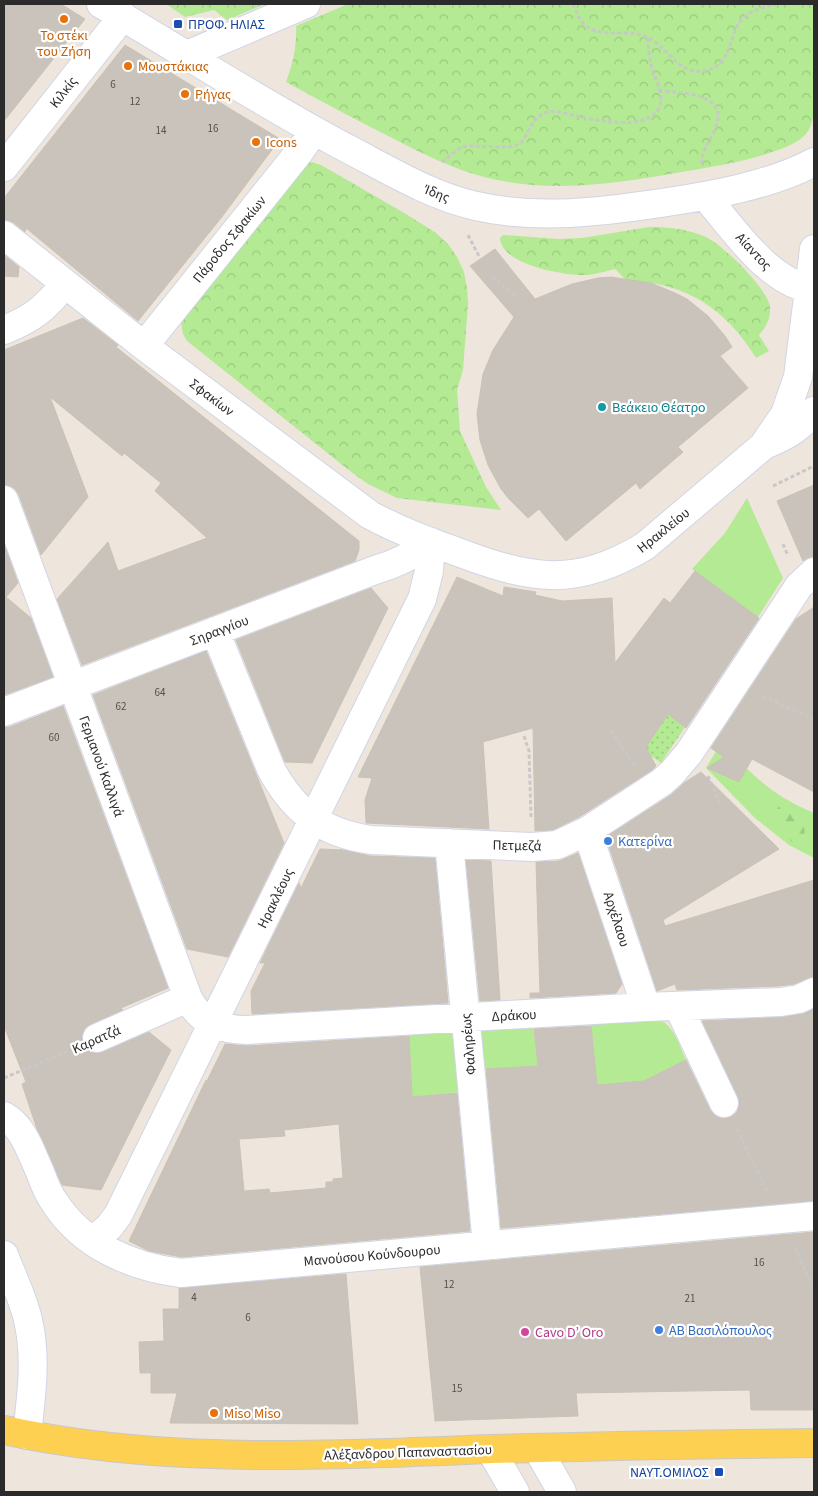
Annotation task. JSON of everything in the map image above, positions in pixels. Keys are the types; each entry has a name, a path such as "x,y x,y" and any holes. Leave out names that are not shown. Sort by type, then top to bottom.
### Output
{"main road":[{"name":"Αλέξανδρου Παπαναστασίου","path":"15,1433 82,1445 122,1449 294,1455 630,1445 814,1443"}],"street":[{"path":"187,55 306,4"},
{"name":"Ίδης","path":"112,10 314,131 414,184 475,206 509,212 578,213 619,209 705,196 757,184 803,169 814,162"},
{"name":"Κιλκίς","path":"4,167 112,10"},
{"name":"Πάροδος Σφακίων","path":"144,346 314,131"},
{"name":"Αίαντος","path":"705,196 763,263 785,279 812,289"},
{"name":"Σφακίων","path":"4,235 144,346 370,515 395,529 431,542"},
{"name":"Ηρακλείου","path":"431,542 511,570 536,575 586,572 620,560 645,546 762,446 785,414 798,377 812,289 814,249"},
{"path":"4,330 23,322 39,312 65,284"},
{"name":"Ηρακλείου","path":"762,446 790,434 803,425 814,411"},
{"name":"Γερμανού Καλλιγά","path":"4,500 188,998 198,1013 213,1023"},
{"name":"Σηραγγίου","path":"4,712 390,566 404,560 431,542"},
{"name":"Ηρακλέους","path":"92,1242 109,1227 118,1215 422,599 429,571 431,542"},
{"name":"Πετμεζά","path":"215,631 271,769 288,796 322,826 354,837 371,840 546,846 567,841 587,830 651,789 672,773 689,752 800,586 814,572"},
{"name":"Αρχέλαου","path":"587,830 646,1007"},
{"name":"Φαληρέως","path":"449,843 487,1245"},
{"name":"Δράκου","path":"213,1023 228,1029 246,1030 646,1007 790,1001 799,1000 814,992"},
{"name":"Καρατζά","path":"97,1038 188,998"},
{"path":"678,1006 724,1103"},
{"name":"Μανούσου Κούνδουρου","path":"4,1116 18,1128 26,1140 49,1194 72,1223 92,1242 116,1256 159,1270 181,1272 814,1216"},
{"path":"4,1255 28,1320 33,1355 33,1379 15,1433"},
{"path":"537,1448 562,1492"},
{"path":"490,1449 515,1492"}],"path":[{"path":"573,4 582,23 595,31 635,34 648,37 658,44 674,61 684,67 704,71 714,68 720,63 744,17 752,11 776,4"},
{"path":"414,184 460,148 466,146 508,147 520,144 534,120 543,113 556,111 615,123 643,119 652,115 658,108 661,99 651,64 648,37"},
{"path":"659,91 691,94 710,101 716,108 718,114 717,124 702,155 705,196"},
{"path":"492,277 515,296"},
{"path":"772,486 814,466"},
{"path":"735,683 814,719"},
{"path":"611,732 638,771"},
{"path":"524,736 530,756 531,822"},
{"name":"Καρατζά","path":"4,1078 97,1038"}],"green space":[{"path":"166,4 265,4 227,20 214,10 185,17"},
{"path":"348,4 814,4 814,115 807,133 798,141 763,155 716,166 659,176 571,186 513,183 484,177 451,166 420,152 286,82 294,54 296,26"},
{"path":"312,162 321,165 436,233 448,244 457,257 464,272 468,304 463,370 457,390 460,431 486,487 501,510 397,498 368,484 187,341 183,334 181,321 306,164"},
{"path":"649,227 678,229 706,237 744,268 762,290 770,307 770,315 759,335 769,351 756,358 731,325 718,312 686,293 668,287 627,281 615,269 591,275 578,275 537,267 512,256 503,248 500,238 503,235 559,239 582,238"},
{"path":"747,498 783,578 758,617 692,569 725,533"},
{"path":"668,714 685,727 661,763 650,755 646,747"},
{"path":"721,743 763,783 786,799 814,813 814,858 789,845 755,818 706,768"},
{"path":"785,803 805,812 807,816 804,824 805,840 802,844 794,844 775,819 775,810"},
{"path":"657,1019 668,1025 672,1030 686,1060 644,1081 597,1085 591,1023"},
{"path":"533,1026 538,1066 485,1069 481,1029"},
{"path":"453,1031 459,1092 412,1097 409,1034"}],"building":[{"path":"4,4 61,4 85,19 4,121"},
{"path":"125,45 280,139 221,218 138,321 26,228 25,232 13,222 4,220 4,198"},
{"name":"Βεάκειο Θέατρο","path":"495,249 535,299 572,284 611,277 651,283 687,299 708,316 725,336 732,347 720,356 748,388 678,447 683,452 640,489 636,483 566,541 539,509 528,518 509,499 501,489 488,465 480,440 477,414 483,374 493,350 514,317 470,266"},
{"path":"4,255 19,267 18,277 4,276"},
{"path":"83,318 118,345 116,347 359,541 359,550 355,561 82,665 57,599 108,542 118,571 207,538 155,491 161,483 124,453 122,456 50,397 88,497 41,555 19,495 14,488 4,485 4,350"},
{"path":"814,485 814,557 803,561 777,501"},
{"path":"4,544 18,583 6,597 31,618 53,677 4,695"},
{"path":"695,571 759,618 686,728 668,714 646,747 656,766 652,770 579,817 553,830 535,831 533,728 483,742 489,829 366,823 365,800 372,778 358,777 457,577 503,596 504,587 536,592 535,595 562,601 612,598 615,663 664,598 670,603"},
{"path":"371,588 388,608 312,763 285,762 236,640"},
{"path":"814,607 814,792 752,759 739,782 707,768 724,757 711,748 796,619"},
{"path":"206,651 284,843 228,957 187,949 93,695"},
{"path":"63,706 168,988 121,1008 123,1010 91,1024 85,1028 82,1036 83,1045 87,1050 95,1053 103,1052 149,1032 171,1050 101,1190 62,1185 37,1129 22,1084 26,1082 4,1026 4,727 10,727"},
{"path":"701,772 779,849 663,920 665,926 814,880 814,977 794,984 779,986 677,990 675,984 657,991 606,837 671,795 684,783"},
{"path":"320,849 344,850 370,856 435,858 448,1003 252,1014 251,991 265,963 260,963 299,883 301,888"},
{"path":"578,853 622,984 616,993 530,998 530,993 540,993 536,862 559,861"},
{"path":"466,860 491,861 500,1000 480,1001"},
{"path":"814,1009 814,1201 501,1228 486,1069 538,1066 534,1029 591,1026 597,1085 644,1081 686,1060 710,1110 716,1116 723,1119 731,1117 737,1112 739,1105 738,1097 702,1021 783,1017 802,1014"},
{"path":"409,1036 412,1097 457,1093 470,1231 182,1257 149,1251 129,1241 225,1044 247,1046","holes":["339,1124 343,1178 333,1179 333,1182 326,1182 326,1188 270,1193 269,1189 244,1191 239,1139 285,1136 284,1130"]},
{"path":"814,1232 814,1410 751,1410 750,1390 576,1393 578,1416 435,1421 420,1267"},
{"path":"346,1274 358,1424 170,1423 177,1393 151,1393 151,1373 140,1373 139,1342 164,1341 163,1309 179,1309 179,1288"}],"place":[{"name":"Το στέκι του Ζήση","path":"64,19"},
{"name":"ΠΡΟΦ. ΗΛΙΑΣ","path":"178,24"},
{"name":"Μουστάκιας","path":"128,66"},
{"name":"Ρήγας","path":"185,94"},
{"name":"Icons","path":"256,142"},
{"name":"Βεάκειο Θέατρο","path":"602,407"},
{"name":"Κατερίνα","path":"608,841"},
{"name":"ΑΒ Βασιλόπουλος","path":"659,1330"},
{"name":"Cavo D’ Oro","path":"525,1332"},
{"name":"Miso Miso","path":"214,1413"},
{"name":"ΝΑΥΤ.ΟΜΙΛΟΣ","path":"719,1472"}]}
